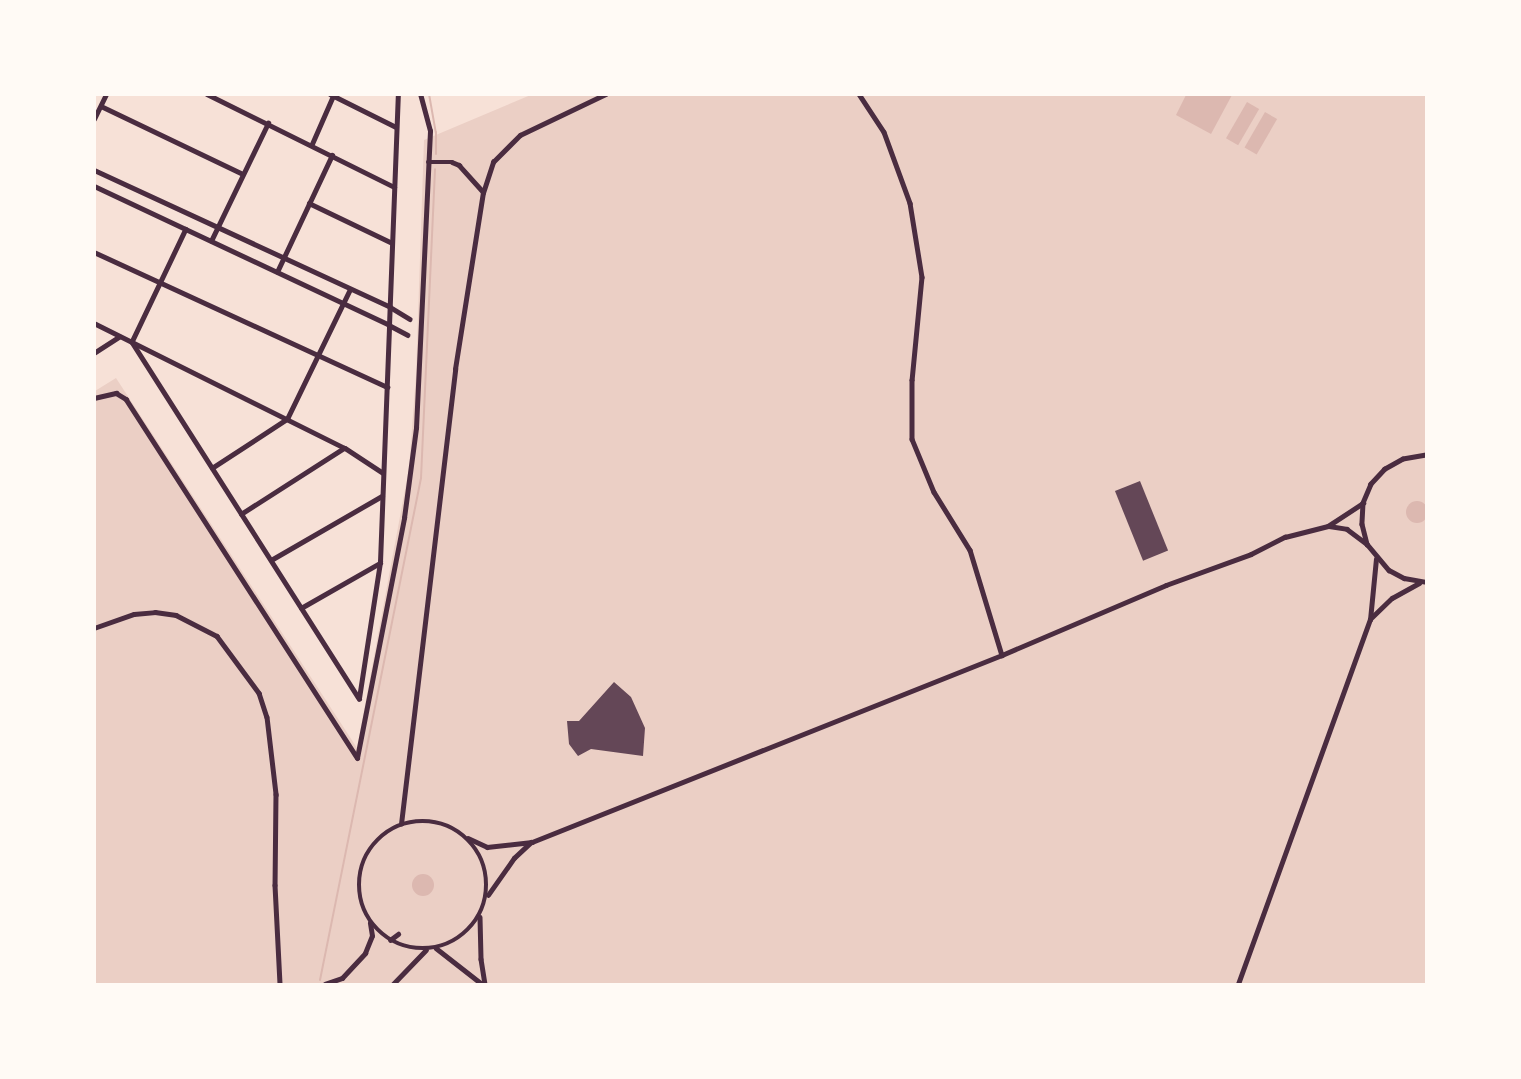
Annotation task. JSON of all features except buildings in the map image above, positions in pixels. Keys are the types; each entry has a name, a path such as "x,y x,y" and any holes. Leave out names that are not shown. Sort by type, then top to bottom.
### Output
{"street":[{"path":"94,119 106,94"},
{"path":"207,94 394,187"},
{"path":"132,342 359,699 380,562 398,94"},
{"path":"94,398 116,393 126,399 357,758 411,474 430,131 420,94"},
{"path":"401,824 455,369 483,193 493,162 520,135 606,94"},
{"path":"859,94 884,132 910,202 922,277 912,380 912,439 934,492 970,550 1002,655"},
{"path":"312,144 332,95 396,127"},
{"path":"101,106 243,174"},
{"path":"211,241 268,123"},
{"path":"277,272 332,155"},
{"path":"428,162 452,162 459,165 483,193"},
{"path":"94,170 390,307 410,319"},
{"path":"94,186 408,335"},
{"path":"309,203 392,243"},
{"path":"132,342 186,229"},
{"path":"94,252 387,387"},
{"path":"212,468 287,419 350,289"},
{"path":"94,323 345,447 384,474"},
{"path":"94,353 120,336"},
{"path":"241,514 345,447"},
{"path":"1424,582 1404,578 1376,559 1367,544 1362,524 1363,503 1371,484 1385,469 1403,459 1426,455"},
{"path":"271,561 383,495"},
{"path":"325,985 342,978 365,953 372,936 370,922 361,902 358,881 363,860 374,843 390,829 401,824 430,820 451,826 488,847 532,842 1002,655 1166,585 1251,554 1285,537 1328,526 1363,503"},
{"path":"1328,526 1347,529 1367,544"},
{"path":"1238,985 1370,620 1376,559"},
{"path":"301,608 380,562"},
{"path":"1370,620 1392,598 1424,582"},
{"path":"94,628 134,614 155,612 176,615 217,636 260,693 267,717 276,794 275,885 280,985"},
{"path":"468,838 481,855 487,875 487,896"},
{"path":"484,985 480,917 487,896 514,858 532,842"},
{"path":"370,922 390,940 405,947 426,950 448,945 466,934 480,917"},
{"path":"390,940 398,934"},
{"path":"435,948 484,985"},
{"path":"393,985 426,950"}],"shaded area":[{"path":"533,94 1426,95 1426,984 95,984 95,391 116,378 357,748 409,468 416,375 424,140"},
{"path":"1186,95 1232,95 1211,134 1176,115"},
{"path":"1247,102 1259,109 1238,145 1226,138"},
{"path":"1265,112 1277,119 1257,155 1244,148"},
{"path":"1417,501 1425,504 1428,512 1425,520 1417,523 1409,520 1406,512 1409,504"},
{"path":"423,874 431,877 434,885 431,893 423,896 415,893 412,885 415,877"}],"waterway":[{"path":"429,94 436,132 436,154"},
{"path":"320,980 421,478 435,169"}]}
